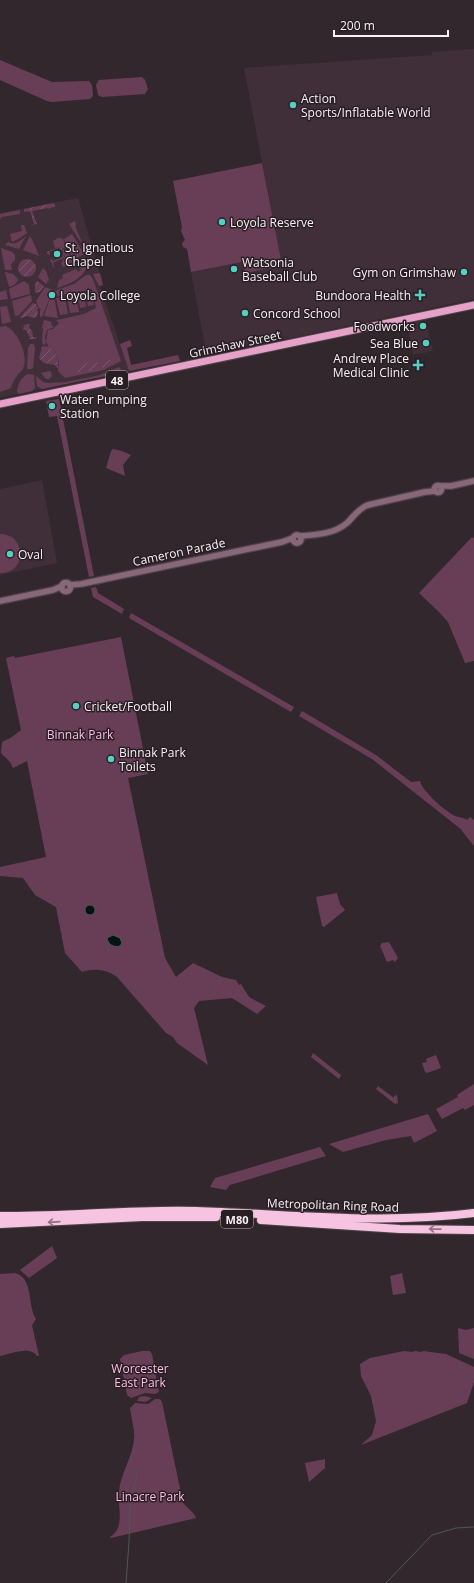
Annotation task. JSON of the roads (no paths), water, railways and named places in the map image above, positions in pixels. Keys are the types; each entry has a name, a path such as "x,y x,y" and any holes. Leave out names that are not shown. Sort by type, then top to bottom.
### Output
{"highway":[{"name":"Metropolitan Ring Road","path":"0,1216 174,1211 379,1220 474,1213"},
{"name":"Metropolitan Ring Road","path":"0,1224 184,1216 400,1229 474,1230"}],"main road":[{"name":"Grimshaw Street","path":"0,404 474,305"}],"street":[{"name":"Cameron Parade","path":"0,601 62,588 67,592 70,587 81,584 294,540 297,535 300,538 314,535 339,528 360,509 368,504 474,481"}],"waterway":[{"path":"126,1583 130,1504 138,1470"},
{"path":"386,1583 432,1535 456,1528 474,1527"}],"place":[{"name":"Action Sports/Inflatable World","path":"293,105"},
{"name":"Loyola Reserve","path":"222,222"},
{"name":"St. Ignatious Chapel","path":"57,254"},
{"name":"Watsonia Baseball Club","path":"234,269"},
{"name":"Gym on Grimshaw","path":"464,272"},
{"name":"Loyola College","path":"52,295"},
{"name":"Bundoora Health","path":"420,295"},
{"name":"Concord School","path":"245,313"},
{"name":"Foodworks","path":"423,326"},
{"name":"Sea Blue","path":"426,343"},
{"name":"Andrew Place Medical Clinic","path":"418,365"},
{"name":"Water Pumping Station","path":"52,406"},
{"name":"Oval","path":"10,554"},
{"name":"Cricket/Football","path":"76,706"},
{"name":"Binnak Park Toilets","path":"111,759"}],"park label":[{"name":"Binnak Park","path":"80,734"},
{"name":"Worcester East Park","path":"140,1375"},
{"name":"Linacre Park","path":"150,1496"}]}
